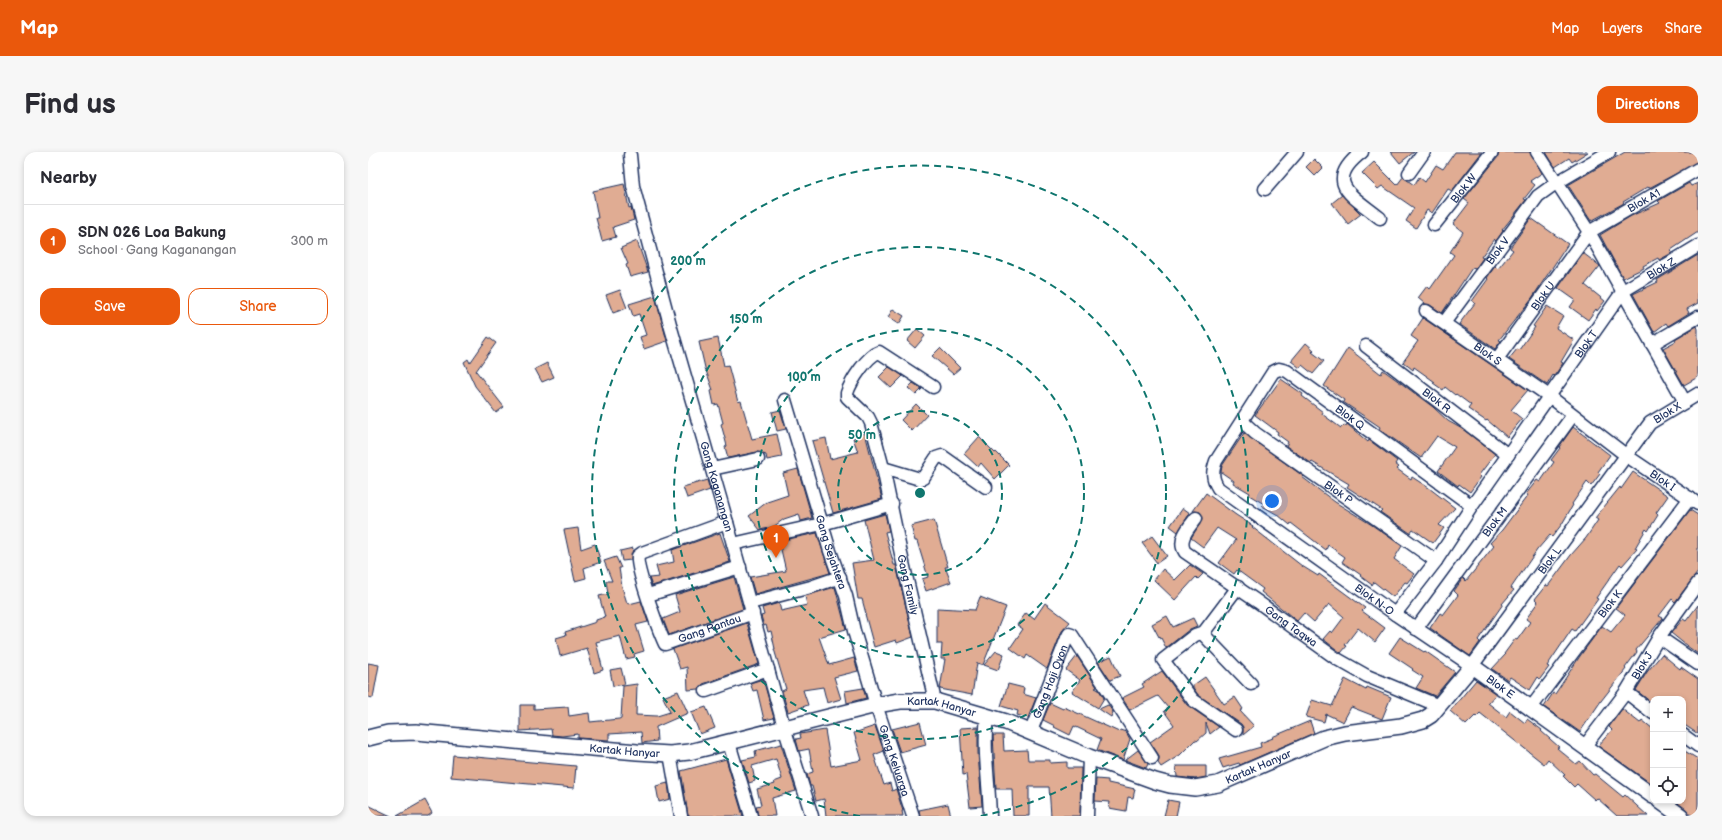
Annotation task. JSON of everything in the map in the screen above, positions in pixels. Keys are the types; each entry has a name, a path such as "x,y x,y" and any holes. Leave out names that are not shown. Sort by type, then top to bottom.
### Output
{"street":[{"path":"1265,189 1297,152"},
{"path":"1362,152 1347,166 1342,176 1344,186 1350,193 1380,218"},
{"path":"1409,173 1424,152"},
{"name":"Blok W","path":"1434,225 1492,152"},
{"path":"1537,152 1589,232 1685,402"},
{"name":"Blok V","path":"1444,323 1538,196 1556,183 1610,152"},
{"name":"Gang Kaganangan","path":"630,155 633,186 671,328 752,608 784,727 812,816"},
{"name":"Blok A1","path":"1589,232 1698,169"},
{"name":"Blok U","path":"1497,359 1589,232"},
{"name":"Blok Z","path":"1623,291 1698,246"},
{"name":"Blok T","path":"1552,398 1623,291"},
{"name":"Blok S","path":"1426,311 1552,398"},
{"path":"1652,344 1698,317"},
{"name":"Blok R","path":"1366,346 1508,455"},
{"name":"Gang Family","path":"933,387 879,352 870,358 849,388 847,397 868,417 883,468 892,504 901,554 935,700"},
{"name":"Blok Q","path":"1242,422 1274,372 1279,369 1287,371 1472,506"},
{"name":"Blok X","path":"1627,456 1650,423 1698,394"},
{"path":"1552,398 1627,456"},
{"name":"Blok N-O","path":"1242,422 1216,461 1212,471 1214,481 1218,488 1405,621 1436,561 1472,506 1508,455 1552,398"},
{"name":"Gang Sejahtera","path":"785,400 822,524 846,596 854,631 876,705"},
{"name":"Blok M","path":"1405,621 1571,412"},
{"name":"Blok P","path":"1242,422 1255,433 1436,561"},
{"path":"883,468 920,479 923,478 936,458 942,456 986,487"},
{"name":"Blok I","path":"1627,456 1694,501"},
{"name":"Blok L","path":"1472,666 1627,456"},
{"path":"712,469 758,458"},
{"name":"Blok K","path":"1530,709 1694,501"},
{"path":"733,544 822,524 892,504"},
{"name":"Gang Taqwa","path":"1196,518 1183,538 1182,548 1184,552 1238,587 1354,670 1439,706"},
{"path":"727,522 638,556 637,560 648,595 740,567"},
{"name":"Gang Rantau","path":"648,595 665,644 752,608 840,577"},
{"name":"Blok J","path":"1584,747 1626,692 1659,637 1698,583"},
{"path":"1236,730 1193,700 1163,660 1195,635 1202,633 1238,587"},
{"name":"Blok E","path":"1405,621 1472,666 1650,794"},
{"path":"1202,633 1251,684"},
{"name":"Gang Haji Oyon","path":"1031,731 1069,634 1072,635 1152,758"},
{"path":"1659,637 1698,664"},
{"name":"Kartak Hanyar","path":"368,738 388,733 416,732 670,754 689,752 729,743 784,727 876,705 907,701 935,700 1031,731 1089,757 1154,781 1170,785 1195,788 1218,784 1324,738 1344,733 1412,724 1431,715 1472,666"},
{"path":"706,691 768,669"},
{"path":"1626,692 1650,711"},
{"name":"Gang Keluarga","path":"876,705 913,816"},
{"path":"987,716 985,732 985,758 990,816"},
{"path":"1686,737 1698,746"},
{"path":"729,743 751,816"},
{"path":"670,754 681,816"},
{"path":"1087,816 1089,757"},
{"path":"1664,804 1681,816"}],"building":[{"path":"1391,152 1414,152 1400,163"},
{"path":"1455,152 1482,152 1452,191 1448,189 1432,213 1427,210 1416,228 1406,221 1414,208 1382,186 1378,189 1362,173 1374,162 1397,185 1403,177 1414,185 1419,177 1425,182 1436,165 1443,169"},
{"path":"1499,152 1530,152 1542,173 1530,181 1535,185 1524,199 1526,200 1502,230 1503,231 1496,241 1494,239 1481,257 1483,258 1475,269 1472,268 1442,313 1430,305 1425,304 1418,298 1427,286 1430,289 1454,255 1450,252 1463,232 1453,224 1469,203 1464,199 1498,157"},
{"path":"1546,152 1588,152 1572,162 1569,158 1555,167"},
{"path":"1625,152 1698,152 1698,162 1649,188 1648,187 1623,202 1624,203 1591,221 1568,185"},
{"path":"1314,159 1323,168 1315,176 1306,167"},
{"path":"1689,183 1691,186 1698,183 1698,232 1671,250 1672,253 1659,260 1658,258 1643,266 1644,268 1623,278 1600,235 1631,216 1660,203 1658,201"},
{"path":"624,184 629,208 631,207 634,220 613,227 616,237 602,241 596,218 598,218 593,191"},
{"path":"1342,195 1361,214 1348,224 1332,203"},
{"path":"1531,218 1568,244 1532,298 1499,340 1501,341 1495,349 1459,324 1475,303 1472,301 1488,279 1487,278 1495,266 1498,269 1513,250 1510,248"},
{"path":"637,241 648,272 630,277 626,265 628,264 621,248"},
{"path":"1583,253 1600,266 1585,285 1605,301 1597,311 1596,309 1588,320 1570,307 1575,300 1558,288"},
{"path":"1698,255 1698,303 1687,309 1689,313 1668,326 1666,323 1654,332 1633,294 1658,282 1657,280"},
{"path":"620,290 627,308 613,313 606,295"},
{"path":"655,296 667,341 644,349 640,337 646,335 639,314 633,316 629,304"},
{"path":"1547,306 1563,316 1556,328 1574,340 1561,362 1563,363 1547,385 1509,359 1517,349 1519,350"},
{"path":"893,309 904,316 899,324 888,317"},
{"path":"1423,318 1528,390 1511,410 1522,419 1507,437 1487,420 1486,421 1468,409 1471,405 1456,394 1455,395 1445,387 1443,390 1433,383 1435,382 1414,367 1413,370 1403,362 1418,341 1411,336"},
{"path":"1697,326 1698,377 1684,385 1663,348"},
{"path":"917,329 925,336 915,348 907,341"},
{"path":"488,337 496,343 476,371 504,407 496,413 475,386 464,362 468,359 470,363"},
{"path":"718,338 724,366 728,365 738,402 741,401 752,439 777,434 782,457 767,460 766,455 757,452 728,458 725,447 727,446 721,424 723,423 718,404 714,405 711,391 713,390 705,368 699,342"},
{"path":"1306,343 1314,350 1312,352 1324,361 1313,374 1302,365 1300,368 1291,361"},
{"path":"940,348 960,368 953,374 932,356"},
{"path":"1348,348 1381,374 1383,370 1433,407 1448,421 1464,430 1495,454 1479,475 1481,477 1470,492 1459,484 1458,486 1438,471 1455,447 1437,436 1421,458 1379,429 1380,427 1343,402 1344,400 1324,386"},
{"path":"547,363 554,377 542,382 535,369"},
{"path":"889,367 903,376 891,388 879,377"},
{"path":"1281,379 1303,394 1302,396 1323,412 1322,414 1341,428 1347,424 1368,442 1369,440 1397,461 1395,464 1399,467 1397,469 1411,479 1412,477 1429,488 1455,508 1439,525 1444,528 1433,543 1413,529 1410,533 1380,512 1382,510 1347,487 1349,484 1312,462 1311,463 1286,446 1288,442 1277,434 1278,432 1255,415"},
{"path":"913,383 922,389 916,395 908,388"},
{"path":"916,404 927,415 912,431 901,420"},
{"path":"780,410 786,429 777,431 772,412"},
{"path":"1573,427 1610,455 1598,472 1600,474 1591,486 1587,482 1572,504 1573,505 1562,524 1552,537 1550,535 1537,550 1511,588 1514,590 1502,604 1478,640 1480,642 1470,656 1430,628 1440,613 1443,615 1458,595 1454,591 1463,578 1466,581 1494,546 1490,543 1502,530 1528,495 1526,494 1537,480 1540,482 1554,462 1551,460"},
{"path":"865,433 882,499 833,513 812,441 826,438 830,459 858,452 853,438"},
{"path":"1244,433 1303,476 1302,477 1335,502 1402,546 1394,559 1414,574 1407,583 1405,582 1393,597 1374,582 1372,585 1360,576 1361,575 1342,562 1345,557 1328,545 1326,550 1291,523 1290,525 1278,515 1262,506 1264,504 1249,495 1250,493 1233,483 1234,481 1221,472 1222,466"},
{"path":"979,437 1009,465 995,479 981,463 978,467 964,454"},
{"path":"798,469 812,518 801,521 799,514 784,519 773,527 760,530 749,516 767,502 788,495 783,473"},
{"path":"1633,472 1668,496 1656,513 1658,515 1648,531 1646,529 1635,548 1637,549 1622,566 1620,564 1596,598 1598,599 1575,631 1572,629 1547,666 1549,667 1540,679 1538,677 1530,690 1510,677 1508,680 1492,669 1505,655 1504,654 1515,639 1517,640 1530,622 1526,619 1538,602 1535,599 1546,585 1548,586 1571,555 1586,538 1598,520 1595,518 1620,487 1621,489"},
{"path":"707,480 710,490 687,498 683,487"},
{"path":"1206,493 1253,526 1252,527 1302,566 1318,576 1319,574 1365,608 1362,611 1385,628 1375,642 1358,628 1341,653 1323,639 1330,631 1332,633 1344,617 1329,604 1314,622 1304,613 1297,621 1261,592 1263,589 1237,570 1234,574 1219,563 1236,540 1217,528 1203,547 1191,538 1203,519 1200,512 1193,511"},
{"path":"1183,508 1190,513 1178,532 1170,526"},
{"path":"1690,510 1698,515 1698,572 1675,602 1672,599 1659,616 1663,618 1636,650 1637,652 1625,668 1626,669 1601,701 1580,732 1544,707 1553,693 1555,694 1602,626 1611,632 1625,615 1616,608"},
{"path":"885,514 889,531 885,532 894,565 896,565 913,637 897,643 896,640 874,647 862,599 858,599 852,563 874,560 864,520"},
{"path":"934,520 948,567 945,567 951,582 926,591 922,579 928,577 911,526"},
{"path":"578,528 581,549 595,544 601,562 584,568 586,578 575,581 564,530"},
{"path":"720,533 730,562 652,586 649,578 659,577 656,566 674,562 672,550"},
{"path":"817,533 830,573 755,594 750,577 786,571 779,541"},
{"path":"1152,536 1167,556 1157,563 1142,543"},
{"path":"633,548 631,560 622,561 620,551"},
{"path":"616,557 621,568 619,568 622,587 627,603 629,604 641,601 648,622 636,625 644,651 634,654 635,657 626,659 620,636 596,642 603,670 594,673 587,648 560,656 556,638 566,635 565,632 596,622 596,620 605,617 599,596 608,594 606,581 612,581 604,561"},
{"path":"1190,565 1203,574 1198,579 1196,577 1175,600 1154,580 1163,569 1175,580"},
{"path":"734,577 743,609 669,635 663,619 680,612 675,595"},
{"path":"835,587 846,629 819,637 829,665 854,658 858,671 834,677 841,699 827,703 823,687 803,690 808,705 788,712 782,691 786,689 774,649 771,631 768,632 766,625 764,626 761,616 764,615 762,608 779,603 781,611 807,605 805,596"},
{"path":"980,597 1006,607 983,665 977,663 972,695 940,689 945,659 941,659 942,644 937,644 937,608 975,610"},
{"path":"1045,603 1070,622 1062,631 1047,669 1027,655 1025,659 1010,648 1023,629 1017,625 1026,613 1034,619"},
{"path":"1698,605 1698,654 1671,633 1683,619 1686,621"},
{"path":"1167,616 1173,627 1193,618 1197,626 1190,629 1166,648 1152,624"},
{"path":"747,623 759,664 703,684 699,689 688,690 687,667 680,669 673,649"},
{"path":"1400,637 1424,652 1425,651 1455,672 1435,696 1416,688 1423,677 1389,653"},
{"path":"996,651 1004,654 998,670 984,665"},
{"path":"1662,654 1680,669 1681,667 1698,679 1698,734 1686,726 1686,696 1650,696 1650,702 1636,690 1647,672"},
{"path":"1077,656 1097,687 1095,688 1099,690 1104,698 1098,708 1072,692 1080,680 1066,670"},
{"path":"1111,656 1120,676 1110,680 1098,662"},
{"path":"368,663 379,665 373,698 368,697"},
{"path":"621,668 625,684 613,686 610,670"},
{"path":"1162,671 1187,705 1219,727 1210,734 1206,723 1206,733 1197,741 1195,740 1180,755 1161,767 1158,763 1158,754 1150,742 1174,725 1164,711 1168,708 1158,696 1130,710 1122,698 1144,687 1142,684"},
{"path":"1205,677 1224,704 1235,697 1243,709 1240,711 1254,726 1243,735 1243,727 1241,724 1198,695 1192,686"},
{"path":"763,679 774,718 764,720 757,690 753,691 750,683"},
{"path":"1345,679 1366,690 1367,687 1391,697 1382,719 1351,707 1343,722 1326,714 1324,722 1306,717 1312,700 1332,706"},
{"path":"1476,680 1496,694 1488,703 1506,717 1510,711 1525,723 1527,719 1542,730 1541,731 1559,747 1557,748 1576,764 1580,761 1593,775 1595,774 1623,797 1625,795 1648,816 1617,816 1597,798 1595,800 1577,784 1574,787 1563,776 1565,775 1548,759 1544,764 1480,713 1466,725 1450,711"},
{"path":"637,684 636,715 657,716 670,712 663,697 678,691 688,713 656,727 657,741 642,743 641,732 609,734 609,740 578,738 578,734 562,736 552,735 551,729 520,731 520,705 534,705 534,709 568,707 569,716 589,713 590,722 619,719 621,718 623,686"},
{"path":"1008,684 1024,688 1023,694 1036,698 1028,718 1017,715 1018,711 1001,706"},
{"path":"863,688 866,698 847,703 845,691"},
{"path":"1050,703 1063,709 1064,707 1119,732 1120,730 1126,732 1130,739 1123,760 1097,750 1101,739 1074,726 1070,735 1043,720"},
{"path":"1108,705 1113,712 1111,717 1099,709"},
{"path":"706,707 715,728 700,734 691,712"},
{"path":"1622,709 1640,723 1642,720 1650,727 1650,783 1598,746 1612,730 1609,727"},
{"path":"1310,721 1314,733 1240,765 1239,763 1223,768 1219,759 1261,747 1260,743"},
{"path":"920,722 926,745 900,752 892,729"},
{"path":"875,726 884,751 874,755 884,785 890,783 892,791 896,789 903,811 903,816 826,816 824,799 816,801 812,786 810,786 807,774 813,772 809,749 799,751 796,739 801,738 800,734 825,730 831,766 862,760 854,733"},
{"path":"978,727 978,753 982,806 970,807 966,774 963,775 960,728"},
{"path":"993,735 1003,735 1004,751 1027,750 1028,760 1050,760 1050,763 1067,762 1067,768 1081,768 1080,816 1051,816 1049,787 1029,787 1029,816 1013,816 1012,789 996,789"},
{"path":"781,744 796,791 772,798 775,816 758,816 756,806 761,805 757,789 775,784 774,782 782,779 776,759 752,766 755,781 749,783 742,760 756,757 755,751"},
{"path":"1138,750 1148,764 1146,768 1125,760"},
{"path":"1686,752 1698,759 1698,816 1692,816 1679,804 1686,804"},
{"path":"453,755 576,766 574,788 451,777"},
{"path":"726,759 743,816 688,816 681,771"},
{"path":"1176,766 1206,766 1206,777 1195,779 1177,777"},
{"path":"1096,779 1108,780 1108,783 1135,789 1133,798 1128,797 1126,811 1109,808 1110,802 1095,801"},
{"path":"668,783 670,799 659,802 656,786"},
{"path":"425,800 432,813 428,816 397,816"},
{"path":"1168,800 1179,802 1176,816 1164,816"},
{"path":"948,804 951,816 920,816 919,810"},
{"path":"368,805 391,816 368,816"}],"place":[{"name":"SDN 026 Loa Bakung","path":"776,558"}]}
